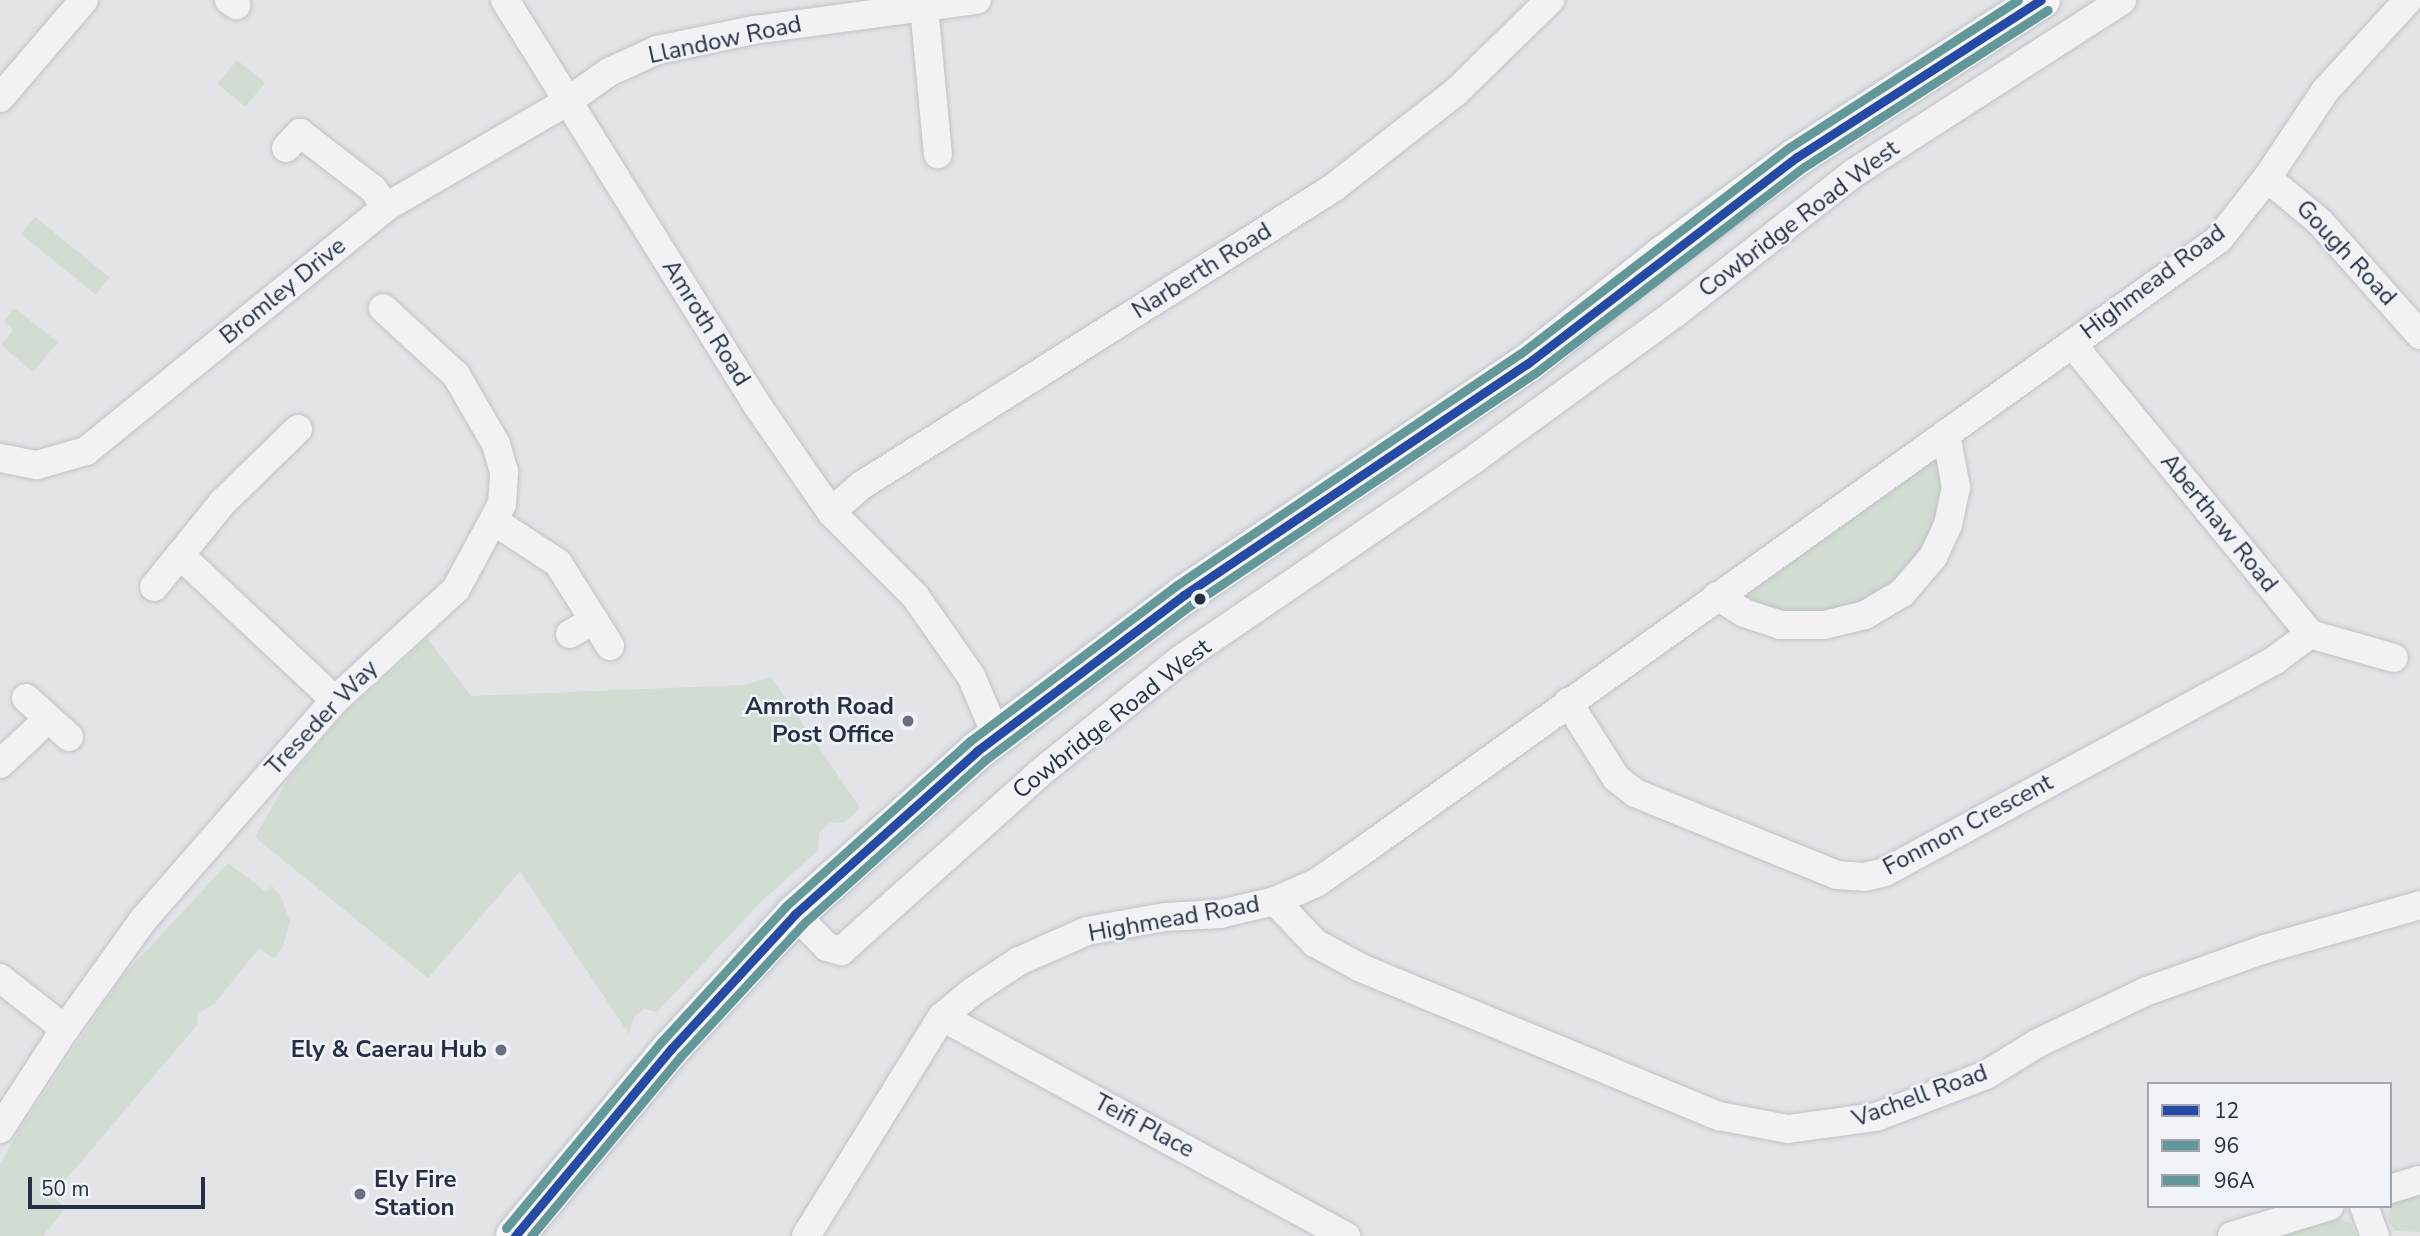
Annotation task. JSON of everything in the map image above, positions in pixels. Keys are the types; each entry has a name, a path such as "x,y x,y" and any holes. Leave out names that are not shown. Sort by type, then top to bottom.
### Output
{"highway":[{"name":"Cowbridge Road West","path":"515,1236 671,1049 795,914 1000,732 1184,595 1527,364 1665,254 1797,157 2041,0"}],"street":[{"path":"0,98 84,0"},
{"name":"Amroth Road","path":"505,0 757,405 831,512 915,596 971,676 989,718 1000,732"},
{"name":"Llandow Road","path":"568,101 609,72 657,50 754,30 977,0"},
{"name":"Narberth Road","path":"831,512 862,485 1333,188 1456,92 1550,0"},
{"name":"Cowbridge Road West","path":"795,914 827,947 841,951 1041,772 1180,660 1289,590 1553,402 1674,314 1854,173 2122,0"},
{"name":"Highmead Road","path":"806,1236 942,1017 1018,961 1087,931 1165,917 1220,914 1275,901 1327,875 2218,239 2267,178 2325,92 2408,0"},
{"path":"925,7 937,154"},
{"name":"Bromley Drive","path":"0,458 37,466 86,451 386,206 568,101"},
{"path":"286,148 300,133 373,189 386,206"},
{"name":"Gough Road","path":"2267,178 2320,222 2420,335"},
{"name":"Treseder Way","path":"0,1129 65,1029 143,920 335,700 456,589 502,504 504,472 496,444 456,376 383,308"},
{"name":"Aberthaw Road","path":"2072,344 2310,634"},
{"path":"1527,364 1553,402"},
{"path":"154,586 222,503 298,429"},
{"path":"1717,596 1744,613 1780,625 1824,625 1865,615 1902,593 1933,557 1948,525 1956,487 1946,434"},
{"path":"494,521 558,564 582,627 610,646"},
{"path":"180,555 335,700"},
{"path":"2310,634 2394,658"},
{"name":"Fonmon Crescent","path":"1568,702 1616,778 1635,793 1837,875 1864,877 1885,872 2275,660 2310,634"},
{"path":"26,698 69,737"},
{"path":"0,764 48,719"},
{"name":"Vachell Road","path":"1275,901 1314,943 1360,968 1719,1116 1788,1129 1876,1117 1986,1075 2050,1037 2147,991 2265,949 2420,905"},
{"path":"0,978 65,1029"},
{"name":"Teifi Place","path":"942,1017 1346,1236"},
{"path":"2392,1188 2420,1180"},
{"path":"2232,1236 2323,1208"},
{"path":"2365,1208 2375,1236"}],"shaded area":[{"path":"237,60 265,83 245,107 217,84"},
{"path":"35,217 110,277 96,295 21,234"},
{"path":"14,308 58,342 33,372 1,345 13,330 4,321"},
{"path":"1936,456 1945,498 1913,570 1845,612 1768,613 1744,596 1745,591"},
{"path":"427,638 471,696 744,685 771,677 860,808 845,822 830,823 819,833 818,850 760,903 657,1012 644,1009 634,1017 629,1034 520,871 428,978 255,837 288,779 317,745 346,712"},
{"path":"228,863 266,892 272,886 281,897 290,921 283,946 274,959 259,948 215,1003 198,1013 197,1025 52,1196 65,1208 43,1236 0,1236 0,1164 20,1129 121,978"},
{"path":"2420,1195 2420,1232 2395,1231 2388,1220 2392,1204"},
{"path":"2337,1218 2352,1224 2356,1236 2268,1236"}],"transit line":[{"name":"96A","path":"506,1228 662,1041 786,906 970,741 1177,585 1520,354 1790,147 2018,0"},
{"name":"12","path":"515,1236 671,1049 795,914 977,751 1184,595 1527,364 1797,157 2041,0"},
{"name":"96","path":"531,1236 680,1057 804,923 985,760 1191,605 1534,374 1804,167 2048,10"}],"place":[{"name":"Amroth Road Post Office","path":"908,721"},
{"name":"Ely & Caerau Hub","path":"501,1050"},
{"name":"Ely Fire Station","path":"360,1194"}]}
